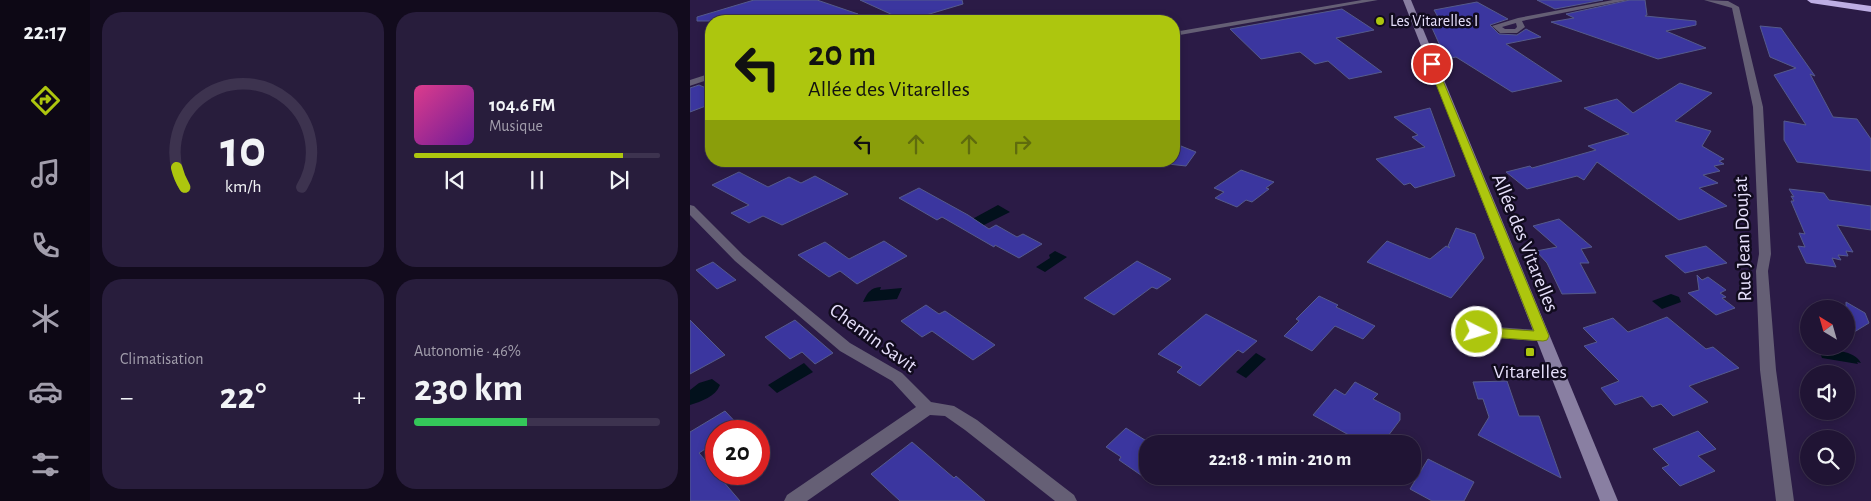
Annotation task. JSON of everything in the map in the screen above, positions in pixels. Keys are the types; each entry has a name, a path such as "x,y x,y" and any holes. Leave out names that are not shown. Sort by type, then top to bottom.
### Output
{"highway":[{"path":"1812,0 1871,9"},
{"path":"1860,0 1871,2"}],"main road":[{"name":"Allée des Vitarelles","path":"1406,0 1609,501"}],"street":[{"path":"1180,33 1374,0"},
{"path":"1518,20 1624,0"},
{"name":"Rue Jean Doujat","path":"1708,0 1728,3 1735,7 1752,72 1758,107 1765,254 1762,271 1768,370 1784,501"},
{"name":"Chemin Savit","path":"690,208 739,258 845,347 897,377 927,408"},
{"path":"793,501 927,408 948,410 971,425 1068,501"}],"lane":[{"path":"690,83 705,78"},
{"path":"1477,332 1543,336"}],"water":[{"path":"998,205 1010,212 976,229 965,223"},
{"path":"1055,251 1067,257 1045,272 1036,267 1050,258 1049,255"},
{"path":"881,287 880,290 902,288 897,299 863,302 870,291"},
{"path":"1671,294 1679,297 1681,302 1662,309 1652,301"},
{"path":"1256,353 1266,359 1246,378 1236,372"},
{"path":"1821,355 1854,355 1861,363 1857,362 1858,364 1822,358"},
{"path":"804,363 813,372 777,393 768,385"},
{"path":"712,379 720,385 715,393 690,405 690,390 699,383"}],"building":[{"path":"754,0 817,0 858,14 705,15 705,21 697,21 697,17"},
{"path":"860,0 962,0 963,4 926,15 893,15"},
{"path":"1537,0 1603,0 1555,9"},
{"path":"1630,0 1645,0 1647,15 1645,16 1696,21 1696,25 1666,31 1706,48 1658,59 1551,22 1574,18 1566,14"},
{"path":"1477,2 1508,19 1490,25 1499,34 1517,35 1526,29 1541,37 1506,44 1562,81 1512,92 1456,57 1446,59 1428,19 1438,17 1434,10"},
{"path":"1342,9 1374,30 1336,38 1382,72 1349,79 1328,61 1315,64 1300,52 1261,59 1230,29"},
{"path":"1760,26 1781,28 1815,76 1810,74 1833,117 1857,119 1871,139 1871,171 1797,162 1784,140 1784,121 1806,125 1774,75 1796,68 1770,57"},
{"path":"1680,83 1712,93 1675,121 1711,131 1702,146 1724,159 1719,161 1724,164 1714,166 1720,171 1703,175 1718,183 1699,188 1727,206 1679,220 1597,162 1584,180 1577,176 1527,189 1506,172 1530,166 1532,168 1596,150 1588,146 1629,134 1584,108 1617,99 1633,113"},
{"path":"699,85 705,88 705,106 690,112 690,88"},
{"path":"1430,108 1455,176 1415,188 1410,183 1404,185 1376,159 1425,147 1412,137 1418,135 1394,117"},
{"path":"1181,146 1196,152 1186,166 1180,165"},
{"path":"1241,170 1274,182 1266,188 1269,189 1252,202 1246,200 1237,207 1215,198 1224,192 1214,188"},
{"path":"739,172 768,187 789,177 801,183 815,176 848,194 782,225 763,216 749,223 731,213 749,205 712,185"},
{"path":"919,188 989,229 996,225 1017,237 1023,234 1042,244 1019,258 995,245 994,247 942,217 937,220 899,198"},
{"path":"1789,189 1824,193 1829,200 1871,206 1871,230 1837,225 1853,252 1846,251 1848,256 1838,255 1841,260 1832,258 1836,267 1806,263 1798,246 1805,247 1799,233 1805,234 1791,201 1794,201 1791,196 1794,197"},
{"path":"1559,219 1592,247 1581,249 1589,263 1580,263 1596,293 1562,294 1547,263 1536,251 1557,247 1533,226"},
{"path":"1456,228 1475,234 1484,258 1451,298 1367,262 1387,241 1430,259 1446,246 1450,248 1448,246"},
{"path":"884,241 907,256 857,284 840,271 829,277 798,255 825,242 849,259"},
{"path":"1706,246 1727,263 1685,273 1665,256"},
{"path":"1137,261 1171,279 1157,289 1152,287 1114,315 1084,298"},
{"path":"713,262 736,280 717,289 696,270"},
{"path":"1697,275 1702,280 1708,277 1726,290 1720,293 1726,297 1722,298 1735,308 1716,315 1688,293 1699,290"},
{"path":"1319,296 1338,305 1336,307 1375,326 1363,339 1335,326 1312,351 1284,336 1299,321 1296,319"},
{"path":"926,305 939,314 945,311 995,345 973,360 932,331 922,337 901,321"},
{"path":"1855,307 1865,313 1869,323 1855,332"},
{"path":"1206,314 1257,341 1243,353 1238,350 1200,386 1177,372 1182,367 1158,354"},
{"path":"1667,317 1706,349 1713,347 1739,368 1689,386 1708,402 1673,416 1661,404 1652,407 1642,396 1615,405 1601,388 1619,381 1584,346 1597,342 1583,328 1613,318 1628,332"},
{"path":"690,320 725,355 690,374"},
{"path":"795,320 833,353 815,364 802,352 790,359 765,337"},
{"path":"1507,381 1519,416 1539,416 1561,478 1478,435 1489,417 1483,399 1478,399 1473,382"},
{"path":"1355,382 1378,394 1373,399 1400,413 1400,420 1389,435 1349,435 1313,415 1335,389 1345,395"},
{"path":"725,411 734,420 710,420"},
{"path":"705,423 705,449 699,453 705,460 705,485 726,485 740,501 690,501 690,432"},
{"path":"1126,428 1139,436 1139,474 1119,460 1121,457 1106,447"},
{"path":"1698,431 1716,449 1698,456 1715,471 1680,486 1662,468 1669,465 1653,449"},
{"path":"912,442 954,478 956,476 985,501 900,501 871,474"},
{"path":"1428,459 1474,482 1464,501 1432,501 1410,489 1412,485 1421,485 1421,471"}],"place":[{"name":"Les Vitarelles I","path":"1380,21"},
{"name":"Vitarelles","path":"1530,352"}],"route":[{"path":"1432,64 1543,336 1477,332"}]}
